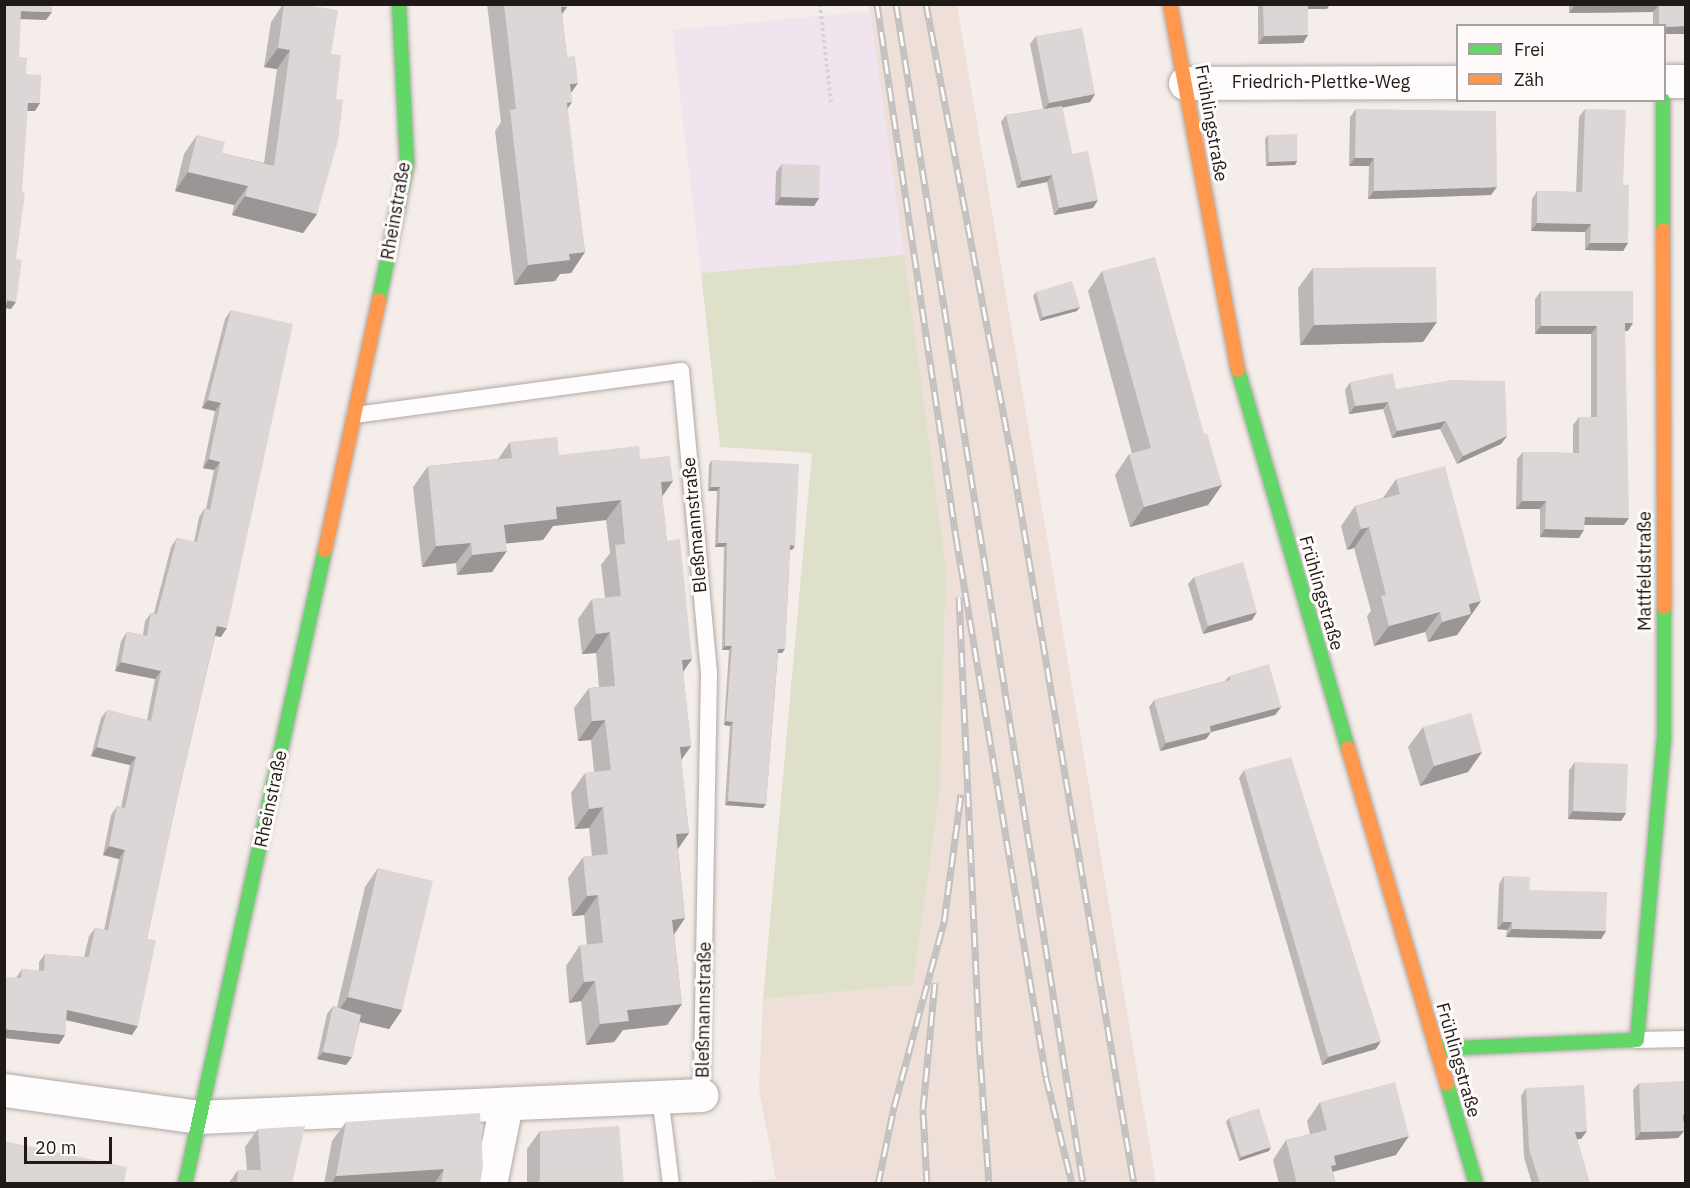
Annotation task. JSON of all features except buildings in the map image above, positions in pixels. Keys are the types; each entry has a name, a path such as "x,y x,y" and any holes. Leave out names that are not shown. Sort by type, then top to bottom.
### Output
{"street":[{"name":"Rheinstraße","path":"184,1184 356,415 407,163 399,4"},
{"name":"Frühlingstraße","path":"1170,4 1239,376 1476,1184"},
{"path":"1666,81 1686,81"},
{"name":"Friedrich-Plettke-Weg","path":"1185,83 1456,82"},
{"name":"Mattfeldstraße","path":"1637,1040 1664,738 1663,102"},
{"path":"1436,1049 1637,1040"},
{"name":"Bleßmannstraße","path":"4,1090 198,1117 702,1095"},
{"path":"490,1184 506,1104"}],"lane":[{"name":"Bleßmannstraße","path":"356,415 681,371 709,673 702,1095"},
{"path":"1637,1040 1686,1039"},
{"path":"660,1096 671,1184"}],"path":[{"path":"820,4 831,103"}],"shaded area":[{"path":"869,5 957,5 1156,1183 712,1184 776,1179 759,1090 763,999 913,985 940,790 946,568"},
{"path":"870,11 904,255 701,273 672,30"}],"green space":[{"path":"904,255 946,568 940,790 913,985 763,999 812,453 720,447 701,273"}],"railway":[{"path":"877,4 956,537 1046,1077 1072,1184"},
{"path":"896,4 1083,1184"},
{"path":"926,4 1010,447 1134,1184"},
{"path":"959,597 979,1041 989,1184"},
{"path":"878,1184 894,1107 944,922 961,794"},
{"path":"927,1184 923,1109 935,983"}],"traffic: fast":[{"path":"379,300 407,163 399,4"},
{"path":"1663,102 1663,230"},
{"path":"1238,370 1348,748"},
{"path":"185,1184 325,550"},
{"path":"1436,1049 1637,1040 1664,738 1664,607"},
{"path":"1447,1084 1476,1184"}],"traffic: slow":[{"path":"1170,4 1238,370"},
{"path":"1663,230 1664,607"},
{"path":"325,550 379,300"},
{"path":"1348,748 1447,1084"}]}
